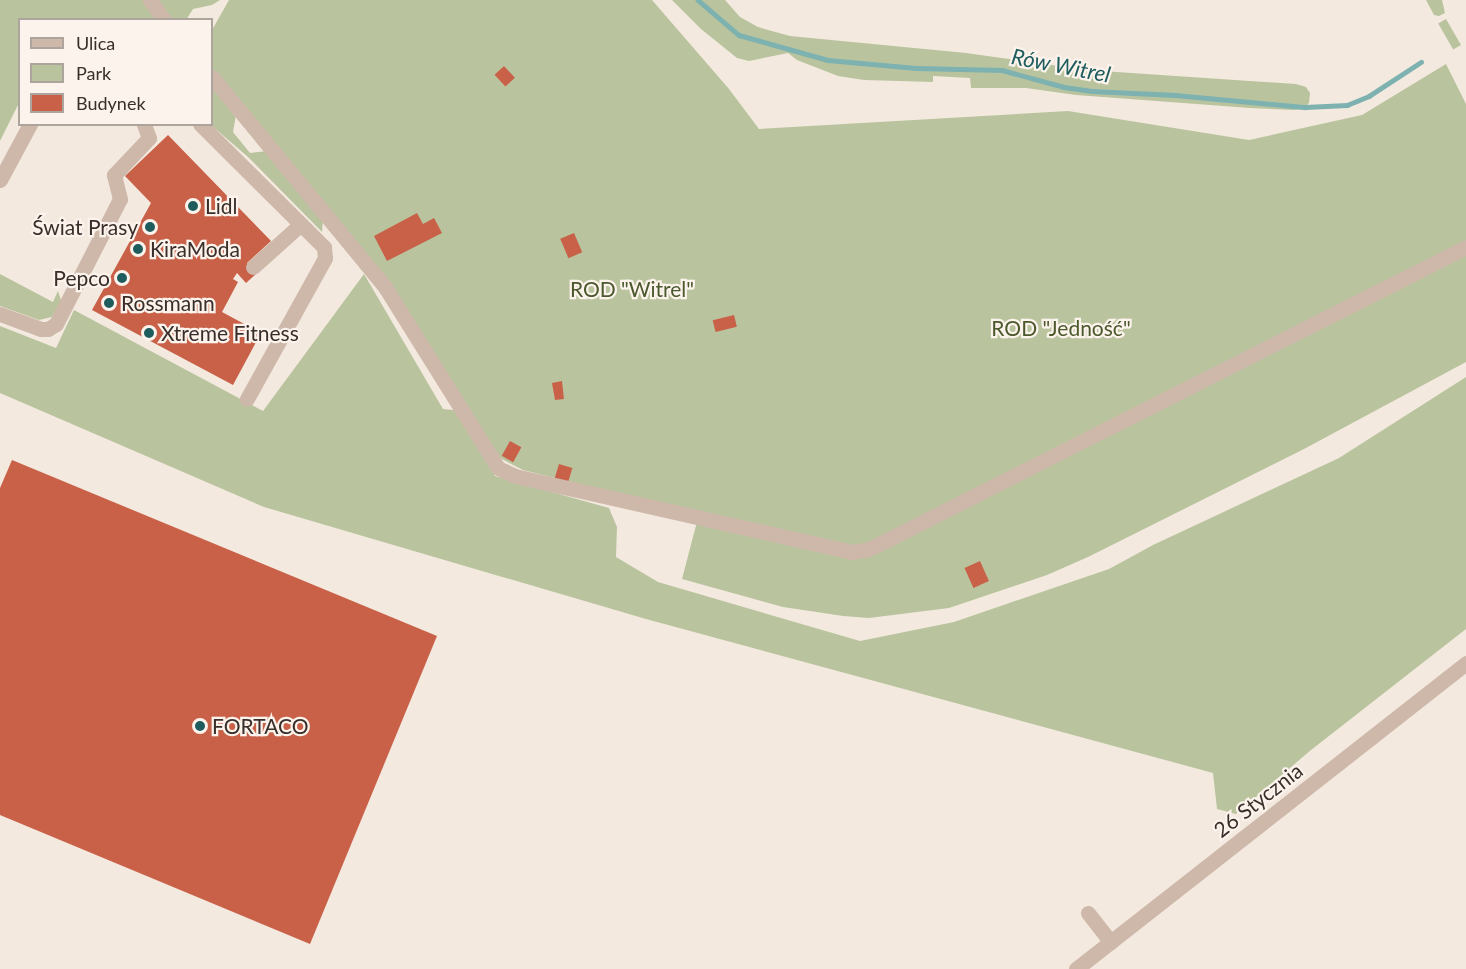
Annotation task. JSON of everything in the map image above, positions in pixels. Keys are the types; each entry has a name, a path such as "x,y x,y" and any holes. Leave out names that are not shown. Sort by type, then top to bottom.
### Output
{"street":[{"path":"150,0 163,18"},
{"path":"213,78 256,127 385,287 498,468 515,476 851,552 866,550 1466,248"},
{"path":"0,180 29,126"},
{"path":"0,314 41,329 48,329 56,324 120,199 114,175 149,138 145,126"},
{"path":"202,126 324,247 325,258 247,399"},
{"path":"253,267 301,224"},
{"name":"26 Stycznia","path":"1076,969 1466,663"},
{"path":"1088,913 1111,942"}],"green space":[{"path":"0,0 147,0 160,18 18,18 18,105 0,141"},
{"path":"157,0 220,0 212,5 193,9 187,18 169,18"},
{"path":"229,0 652,0 729,89 759,129 1068,111 1249,140 1362,115 1446,64 1466,104 1466,362 1304,449 1088,557 1047,575 949,608 869,618 783,607 682,579 699,514 523,470 492,454 400,300 213,70 213,28"},
{"path":"672,0 725,0 740,17 758,27 790,36 966,53 1087,70 1296,84 1306,87 1310,93 1309,103 1304,108 1294,110 1250,108 1076,95 1026,88 971,88 970,78 933,76 933,82 864,80 838,76 797,60 788,53 749,61 737,58 701,29"},
{"path":"1426,0 1442,0 1445,13 1439,16 1434,15"},
{"path":"1446,19 1461,45 1453,49 1438,24"},
{"path":"213,88 236,115 233,132 250,153 267,151 323,219 322,232 248,157 212,126"},
{"path":"0,274 53,302 58,291 61,300 52,317 39,320 0,306"},
{"path":"364,274 443,409 454,410 495,476 609,508 617,527 616,557 658,582 860,641 954,622 1109,569 1153,545 1339,458 1466,377 1466,629 1311,750 1236,814 1217,809 1213,773 646,619 264,507 0,393 0,326 56,348 74,310 263,411"}],"building":[{"path":"504,66 515,78 505,87 494,75"},
{"path":"168,135 271,241 247,263 256,274 246,283 237,273 233,279 238,282 222,312 261,333 233,385 92,310 151,203 125,176"},
{"path":"417,213 423,224 434,218 442,233 387,261 374,236"},
{"path":"574,233 582,252 568,258 560,239"},
{"path":"734,315 737,327 716,332 713,320"},
{"path":"562,381 564,399 555,400 552,383"},
{"path":"510,441 521,447 513,462 502,456"},
{"name":"FORTACO","path":"12,460 437,636 310,944 0,815 0,488"},
{"path":"559,464 572,468 568,482 555,478"},
{"path":"980,561 989,581 973,588 964,568"}],"waterway":[{"name":"Rów Witrel","path":"698,0 739,35 828,60 916,68 1002,70 1064,87 1092,91 1175,95 1305,107 1347,105 1369,96 1421,62"}],"place":[{"name":"Lidl","path":"193,206"},
{"name":"Świat Prasy","path":"150,227"},
{"name":"KiraModa","path":"138,249"},
{"name":"Pepco","path":"122,278"},
{"name":"Rossmann","path":"109,303"},
{"name":"Xtreme Fitness","path":"149,333"},
{"name":"FORTACO","path":"200,726"}],"park label":[{"name":"ROD \"Witrel\"","path":"632,289"},
{"name":"ROD \"Jedność\"","path":"1061,328"}]}
